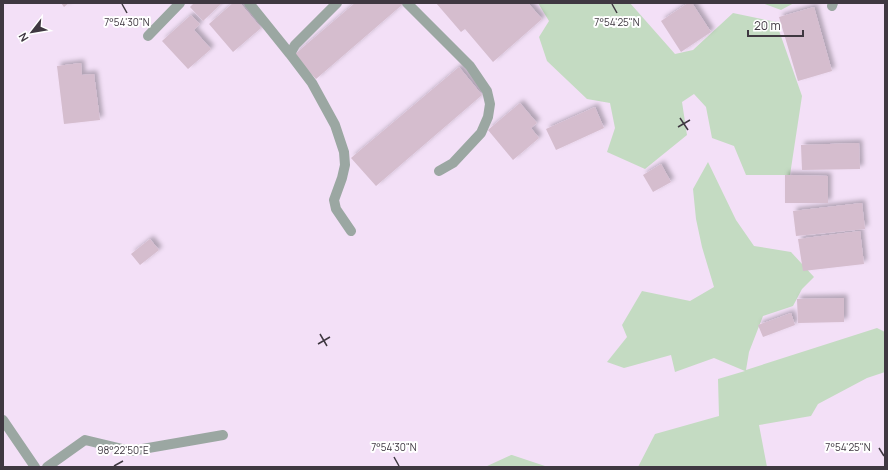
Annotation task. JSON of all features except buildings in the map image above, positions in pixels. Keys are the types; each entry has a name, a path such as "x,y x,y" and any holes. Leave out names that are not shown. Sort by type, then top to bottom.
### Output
{"street":[{"path":"148,36 180,3"},
{"path":"249,3 312,83 335,125 344,152 345,165 334,200 336,209 351,230"},
{"path":"290,54 295,45 337,3"},
{"path":"407,3 470,66 486,91 490,104 488,117 481,133 453,163 439,171"},
{"path":"3,420 35,467"},
{"path":"47,467 85,440 131,451 223,435"}],"green space":[{"path":"538,3 630,3 675,54 693,50 733,13 776,22 802,96 790,175 746,175 734,146 712,138 706,107 694,94 682,102 687,135 645,169 607,152 615,128 610,103 587,99 547,61 539,37 549,21"},
{"path":"762,3 794,3 781,10"},
{"path":"708,162 736,220 754,246 791,252 814,277 802,289 793,306 763,316 749,352 746,370 877,328 885,332 885,372 867,378 818,404 811,416 759,425 767,467 638,467 655,434 719,416 718,379 745,371 714,358 675,372 671,355 624,368 607,362 627,337 622,325 642,291 690,301 714,287 702,247 696,219 693,189"},
{"path":"512,455 548,467 485,467"}]}
